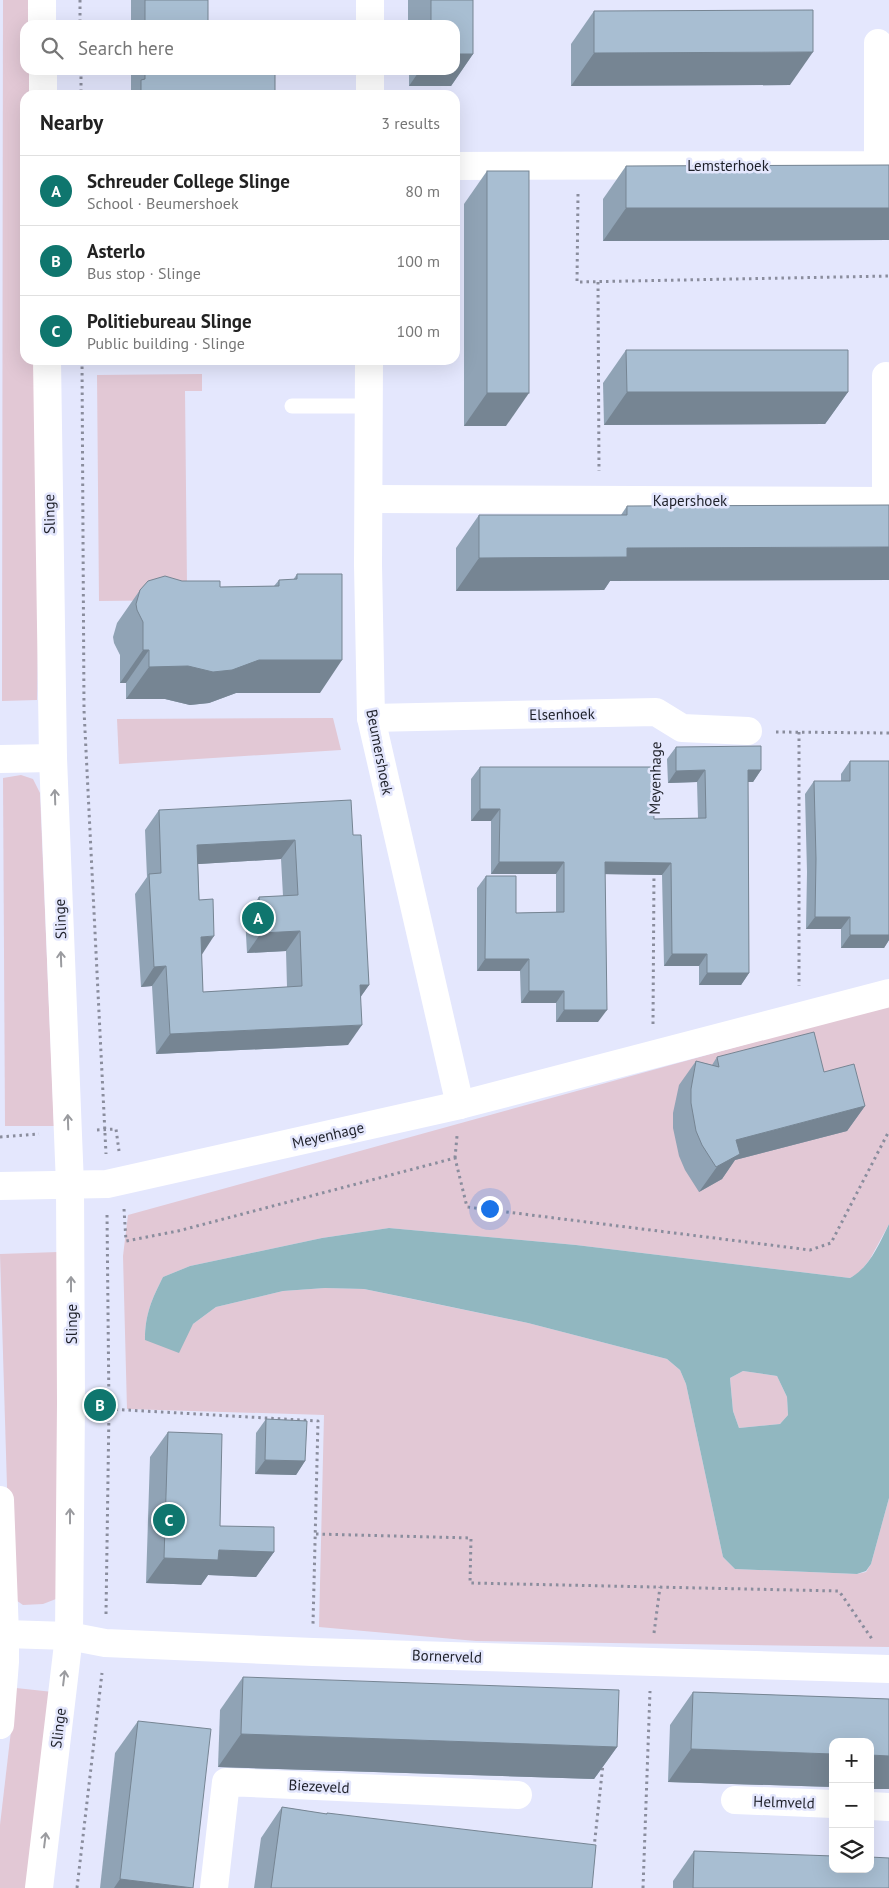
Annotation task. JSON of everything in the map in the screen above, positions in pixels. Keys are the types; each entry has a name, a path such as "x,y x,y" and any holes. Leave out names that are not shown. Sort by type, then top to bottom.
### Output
{"street":[{"path":"42,0 42,20"},
{"path":"370,0 370,20"},
{"name":"Lemsterhoek","path":"460,166 878,165 878,43"},
{"path":"43,75 43,90"},
{"path":"370,75 370,90"},
{"name":"Slinge","path":"39,1888 69,1636 70,1185 53,758 47,365"},
{"name":"Beumershoek","path":"369,365 368,565 371,718 460,1105"},
{"name":"Kapershoek","path":"368,499 886,501 886,376"},
{"path":"656,712 682,728 748,731"},
{"name":"Elsenhoek","path":"371,718 656,712"},
{"path":"0,759 53,758"},
{"name":"Meyenhage","path":"0,1186 107,1184 460,1105 889,993"},
{"path":"0,1500 5,1634 0,1725"},
{"name":"Bornerveld","path":"5,1634 69,1636 105,1643 312,1652 889,1669"},
{"name":"Biezeveld","path":"214,1888 226,1782 518,1795"},
{"name":"Helmveld","path":"735,1800 829,1804"},
{"path":"874,1806 889,1807"}],"lane":[{"path":"292,406 369,406"}],"path":[{"path":"80,0 80,20"},
{"path":"81,75 81,90"},
{"path":"578,166 577,282 889,276"},
{"path":"598,282 599,500"},
{"name":"Meyenhage","path":"654,830 656,712"},
{"path":"748,731 889,733"},
{"path":"799,732 799,1016"},
{"path":"652,1055 654,869"},
{"path":"0,1137 116,1129 126,1241 178,1231 455,1158 467,1206 810,1250 831,1243 889,1131"},
{"path":"109,1409 318,1421 312,1652"},
{"path":"316,1534 471,1538 470,1583 839,1591 872,1640"},
{"path":"643,1888 650,1663 660,1587"},
{"path":"594,1850 604,1754"}],"shaded area":[{"path":"3,0 34,0 34,20 20,20 20,75 35,75 35,90 20,90 20,365 37,365 37,700 2,701"},
{"path":"202,374 202,391 185,391 187,585 199,600 99,601 97,375"},
{"path":"333,718 341,750 119,764 117,719"},
{"path":"21,775 33,779 40,793 54,1126 5,1126 3,778"},
{"path":"889,1006 889,1224 870,1259 860,1272 850,1278 576,1245 389,1228 322,1238 190,1266 163,1277 150,1307 146,1322 145,1340 193,1324 216,1307 283,1291 325,1288 364,1289 528,1323 667,1359 680,1370 686,1384 723,1557 735,1569 857,1574 866,1572 871,1564 889,1498 889,1647 476,1641 319,1627 324,1415 127,1409 123,1256 128,1215"},
{"path":"889,1224 889,1498 871,1564 866,1571 857,1574 735,1569 723,1557 686,1384 680,1370 667,1359 528,1323 364,1289 325,1288 283,1291 216,1307 193,1324 179,1353 145,1340 146,1322 150,1307 163,1277 190,1266 322,1238 389,1228 576,1245 850,1278 863,1268 878,1247","holes":["743,1371 777,1376 787,1397 788,1415 780,1424 739,1428 733,1411 730,1378"]},
{"path":"58,1252 59,1587 56,1599 43,1604 23,1605 13,1598 10,1587 0,1254"},
{"path":"743,1371 777,1376 787,1397 788,1415 780,1424 739,1428 733,1411 730,1378"},
{"path":"16,1688 53,1692 30,1888 0,1888 0,1825"}],"building":[{"path":"145,0 208,0 208,20 145,20"},
{"path":"431,0 473,0 473,54 460,54 460,20 431,20"},
{"path":"813,10 813,52 594,53 594,11"},
{"path":"145,75 275,75 275,90 141,90 141,80 145,79"},
{"path":"889,165 889,208 626,208 626,166"},
{"path":"487,171 529,171 529,393 487,393"},
{"path":"626,350 848,350 848,392 627,392"},
{"path":"889,505 889,547 627,548 627,557 479,558 479,515 627,515 627,506"},
{"path":"297,574 342,574 342,660 259,660 232,670 213,672 188,666 149,667 149,650 143,650 143,622 136,604 140,590 148,581 165,576 182,581 220,581 220,587 279,586 279,580 297,579"},
{"path":"761,746 761,770 748,770 749,973 707,973 707,954 672,954 671,863 605,862 607,1010 564,1010 564,991 529,991 529,959 485,959 486,876 516,876 516,913 564,912 564,862 499,862 500,809 480,809 480,767 653,767 654,819 706,818 705,770 676,771 676,747"},
{"path":"850,761 889,761 889,935 850,935 850,917 815,917 814,781 850,781"},
{"path":"351,800 353,835 361,835 369,985 360,985 362,1025 170,1034 166,966 154,967 149,874 161,873 159,810","holes":["295,840 298,895 259,897 261,933 300,931 302,986 203,992 201,937 214,936 213,899 199,900 197,845"]},
{"path":"814,1032 824,1072 854,1064 865,1106 736,1140 740,1154 716,1167 702,1145 696,1131 691,1103 691,1089 696,1061 719,1067 717,1057"},
{"path":"266,1419 307,1421 305,1461 265,1460"},
{"path":"168,1432 222,1434 220,1526 274,1527 274,1552 219,1550 218,1560 164,1558"},
{"path":"243,1677 619,1690 617,1747 241,1734"},
{"path":"693,1692 889,1699 889,1756 874,1755 874,1738 829,1738 829,1754 691,1749"},
{"path":"138,1721 211,1729 193,1888 120,1879"},
{"path":"282,1807 327,1814 596,1845 592,1888 271,1888"},
{"path":"694,1851 829,1856 829,1873 874,1873 874,1857 889,1858 889,1888 693,1888"}],"place":[{"name":"Schreuder College Slinge","path":"258,918"},
{"name":"Asterlo","path":"100,1405"},
{"name":"Politiebureau Slinge","path":"169,1520"}]}
